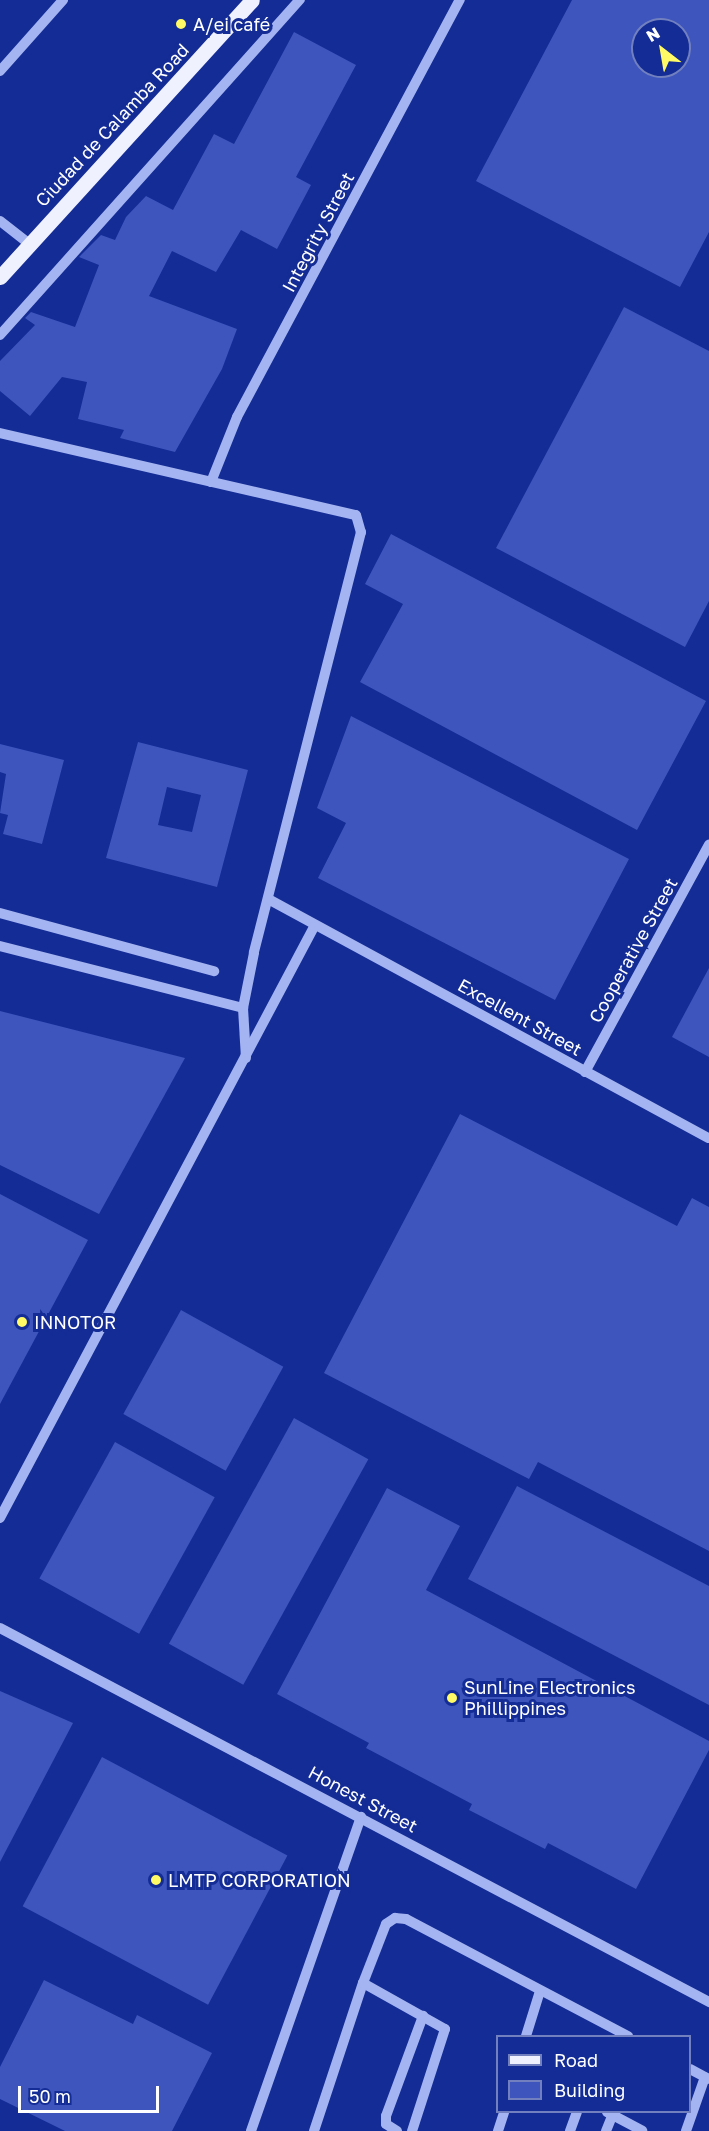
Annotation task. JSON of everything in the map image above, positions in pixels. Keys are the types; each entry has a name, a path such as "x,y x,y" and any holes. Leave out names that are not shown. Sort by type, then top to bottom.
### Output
{"main road":[{"name":"Ciudad de Calamba Road","path":"0,277 252,0"}],"street":[{"path":"0,71 63,0"},
{"path":"0,335 300,0"},
{"name":"Integrity Street","path":"211,482 237,417 460,0"},
{"path":"0,220 29,244"},
{"path":"0,433 356,515 361,532 243,1008 246,1058"},
{"name":"Cooperative Street","path":"585,1072 709,844"},
{"name":"Excellent Street","path":"270,900 709,1138"},
{"path":"0,913 214,971"},
{"path":"0,1518 315,925"},
{"path":"0,946 243,1008"},
{"name":"Honest Street","path":"0,1628 361,1816 709,2002"},
{"path":"251,2131 361,1816"},
{"path":"314,2131 363,1983 386,1924 395,1918 406,1919 623,2035"},
{"path":"363,1983 445,2029 412,2131"},
{"path":"527,2035 540,1991"},
{"path":"397,2131 386,2124 386,2116 423,2016"},
{"path":"686,2131 707,2078 691,2070"},
{"path":"498,2131 504,2113"},
{"path":"570,2131 578,2113"},
{"path":"606,2131 610,2113 642,2131"}],"building":[{"path":"572,0 709,0 709,232 680,287 476,181"},
{"path":"294,32 356,65 296,177 311,185 277,249 241,230 216,272 172,251 149,296 237,329 222,369 175,452 120,438 124,430 78,419 87,382 62,377 30,416 0,391 0,361 35,325 25,318 31,312 75,327 99,265 79,257 101,235 115,240 126,217 146,196 173,210 214,134 234,144"},
{"path":"624,307 709,351 709,601 685,647 496,548"},
{"path":"391,534 706,701 637,830 360,682 403,604 365,584"},
{"path":"351,716 629,859 555,1000 318,878 346,823 317,808"},
{"path":"138,742 248,770 217,887 106,858","holes":["167,787 201,795 192,832 158,825"]},
{"path":"0,744 64,760 42,844 3,834 8,815 0,813 6,774 0,772"},
{"path":"709,968 709,1057 672,1037"},
{"path":"0,1011 185,1058 99,1214 0,1165"},
{"path":"460,1114 677,1226 692,1198 709,1207 709,1551 538,1462 529,1479 324,1373"},
{"name":"INNOTOR","path":"0,1194 88,1240 0,1404"},
{"path":"181,1310 283,1367 226,1471 123,1414"},
{"path":"294,1418 368,1459 243,1685 169,1644"},
{"path":"115,1442 215,1497 139,1634 39,1578"},
{"path":"517,1486 709,1586 709,1705 468,1579"},
{"path":"387,1488 460,1526 426,1590 709,1741 709,1750 636,1889 548,1843 545,1849 469,1810 472,1804 366,1748 369,1743 277,1694"},
{"path":"0,1691 73,1723 0,1862"},
{"name":"LMTP CORPORATION","path":"102,1757 287,1856 208,2005 23,1906"},
{"path":"44,1980 133,2024 137,2015 212,2053 172,2131 65,2131 0,2099 0,2067"}],"place":[{"name":"A/ei café","path":"181,24"},
{"name":"INNOTOR","path":"22,1322"},
{"name":"SunLine Electronics Phillippines","path":"452,1698"},
{"name":"LMTP CORPORATION","path":"156,1880"}]}
